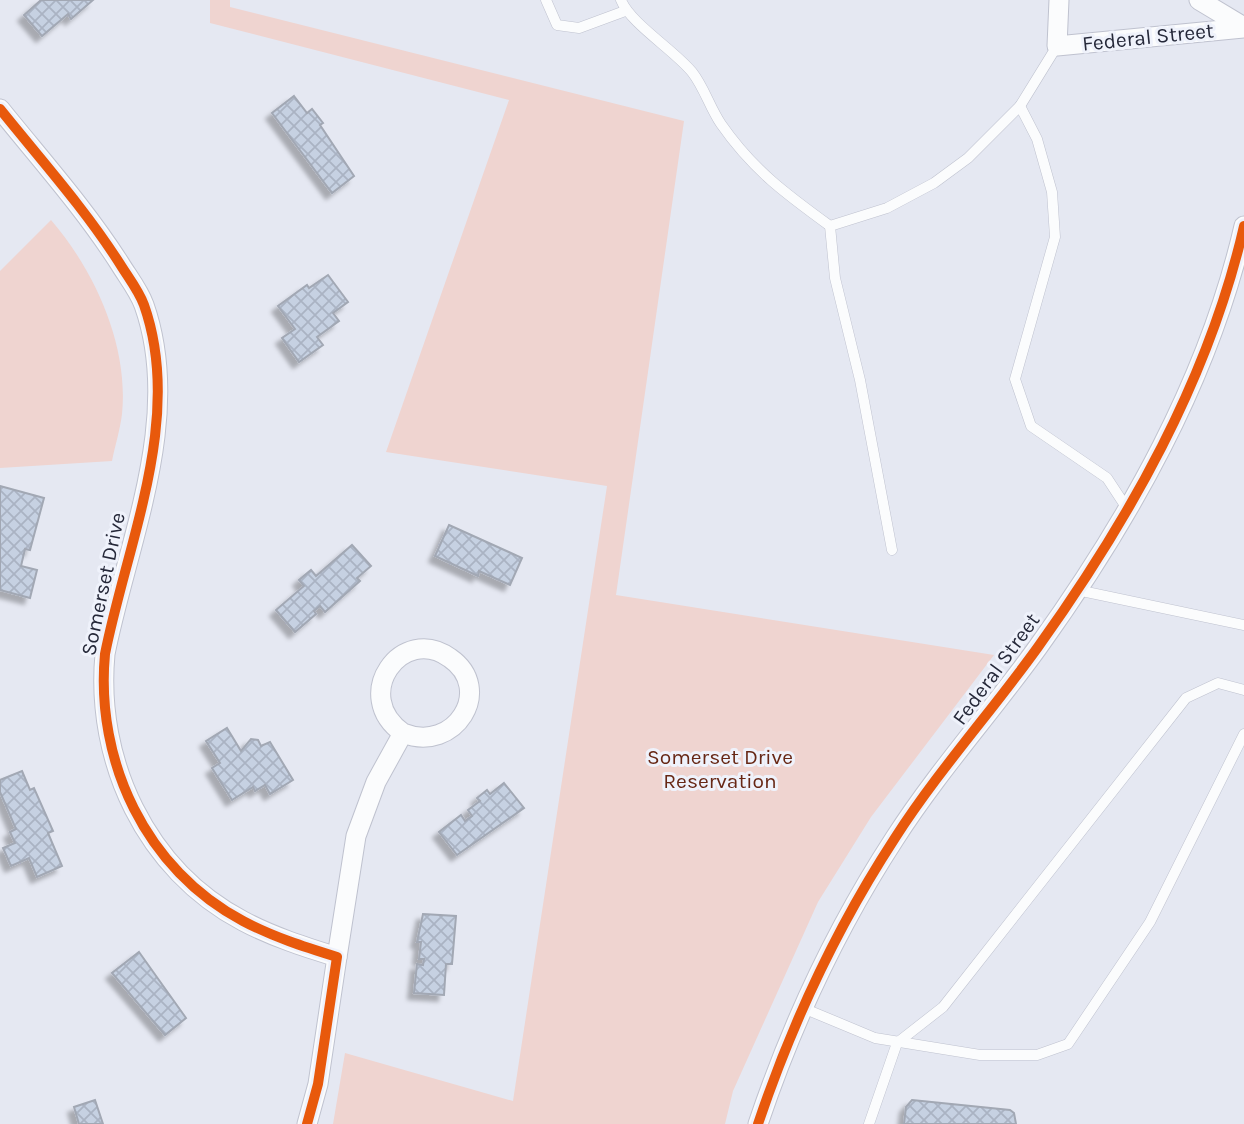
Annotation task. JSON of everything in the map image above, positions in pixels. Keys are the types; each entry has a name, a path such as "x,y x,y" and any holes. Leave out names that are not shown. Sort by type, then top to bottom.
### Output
{"street":[{"name":"Federal Street","path":"1059,0 1057,46 1244,28"},
{"name":"Federal Street","path":"1199,0 1244,28"},
{"name":"Somerset Drive","path":"0,109 83,213 125,272 144,304 155,353 155,436 112,619 102,685 106,727 120,780 150,837 169,862 215,904 275,937 337,957"},
{"name":"Federal Street","path":"758,1124 782,1054 854,904 897,835 1039,646 1128,510 1191,382 1217,318 1243,238"},
{"path":"424,649 443,653 464,672 469,690 467,709 456,725 440,735 422,738 403,733 389,720 381,702 385,674 405,654 424,649"},
{"path":"307,1124 318,1084 356,836 376,782 403,733"}],"lane":[{"path":"546,0 557,25 579,28 625,11"},
{"path":"621,0 625,11 692,73 720,123 770,183 830,226 835,278 860,380 892,550"},
{"path":"830,226 887,208 934,183 968,158 1020,106 1057,46"},
{"path":"1020,106 1037,139 1052,192 1055,237 1015,379 1031,426 1107,478 1128,510"},
{"path":"1076,589 1244,625"},
{"path":"869,1124 897,1042 943,1007 1186,698 1218,682 1244,690"},
{"path":"803,1008 875,1038 980,1055 1037,1055 1068,1044 1150,922 1244,734"}],"green space":[{"name":"Somerset Drive Reservation","path":"210,0 230,0 230,7 684,121 616,595 994,655 871,817 818,902 733,1091 725,1124 333,1124 345,1053 513,1101 607,486 386,452 509,100 210,23"},
{"path":"51,220 82,262 106,311 120,362 123,388 120,426 112,461 0,468 0,271"}],"building":[{"path":"41,0 93,0 71,19 68,14 42,36 24,15"},
{"path":"294,96 307,113 312,109 323,123 320,125 354,176 332,193 272,113"},
{"path":"328,275 348,302 333,313 339,321 317,337 323,345 299,362 282,338 295,329 278,306 307,285 309,288"},
{"path":"0,486 44,498 30,550 25,549 21,566 37,570 30,598 0,590"},
{"path":"449,525 522,558 510,585 479,571 478,576 435,556"},
{"path":"352,545 371,566 357,578 360,581 325,612 320,606 314,611 316,614 295,632 276,610 304,586 299,580 311,570 316,576"},
{"path":"227,728 241,751 251,739 258,740 261,746 270,742 293,780 270,794 265,785 255,791 253,787 232,800 212,768 220,763 206,741"},
{"path":"22,771 30,790 34,788 53,831 48,833 62,866 37,877 29,858 11,866 3,848 15,843 10,832 16,829 0,792 0,780"},
{"path":"504,783 524,808 457,855 439,832 461,815 465,821 472,816 468,810 480,801 477,798 487,790 490,794"},
{"path":"423,914 456,916 452,964 446,964 444,995 414,993 417,964 423,965 424,959 419,959 421,942 417,942"},
{"path":"139,952 186,1018 165,1035 112,973"},
{"path":"95,1100 103,1124 79,1124 74,1107"},
{"path":"912,1100 1010,1110 1014,1113 1016,1124 904,1124 906,1107"}],"cycle path":[{"path":"0,109 92,224 144,305 155,348 158,392 155,436 138,525 105,654 104,694 109,734 119,772 134,808 154,842 179,873 209,899 243,921 277,937 337,957 318,1084 307,1124"},
{"path":"758,1124 771,1086 818,976 874,872 929,789 1072,599 1134,498 1162,446 1210,338 1229,283 1244,226"}]}
